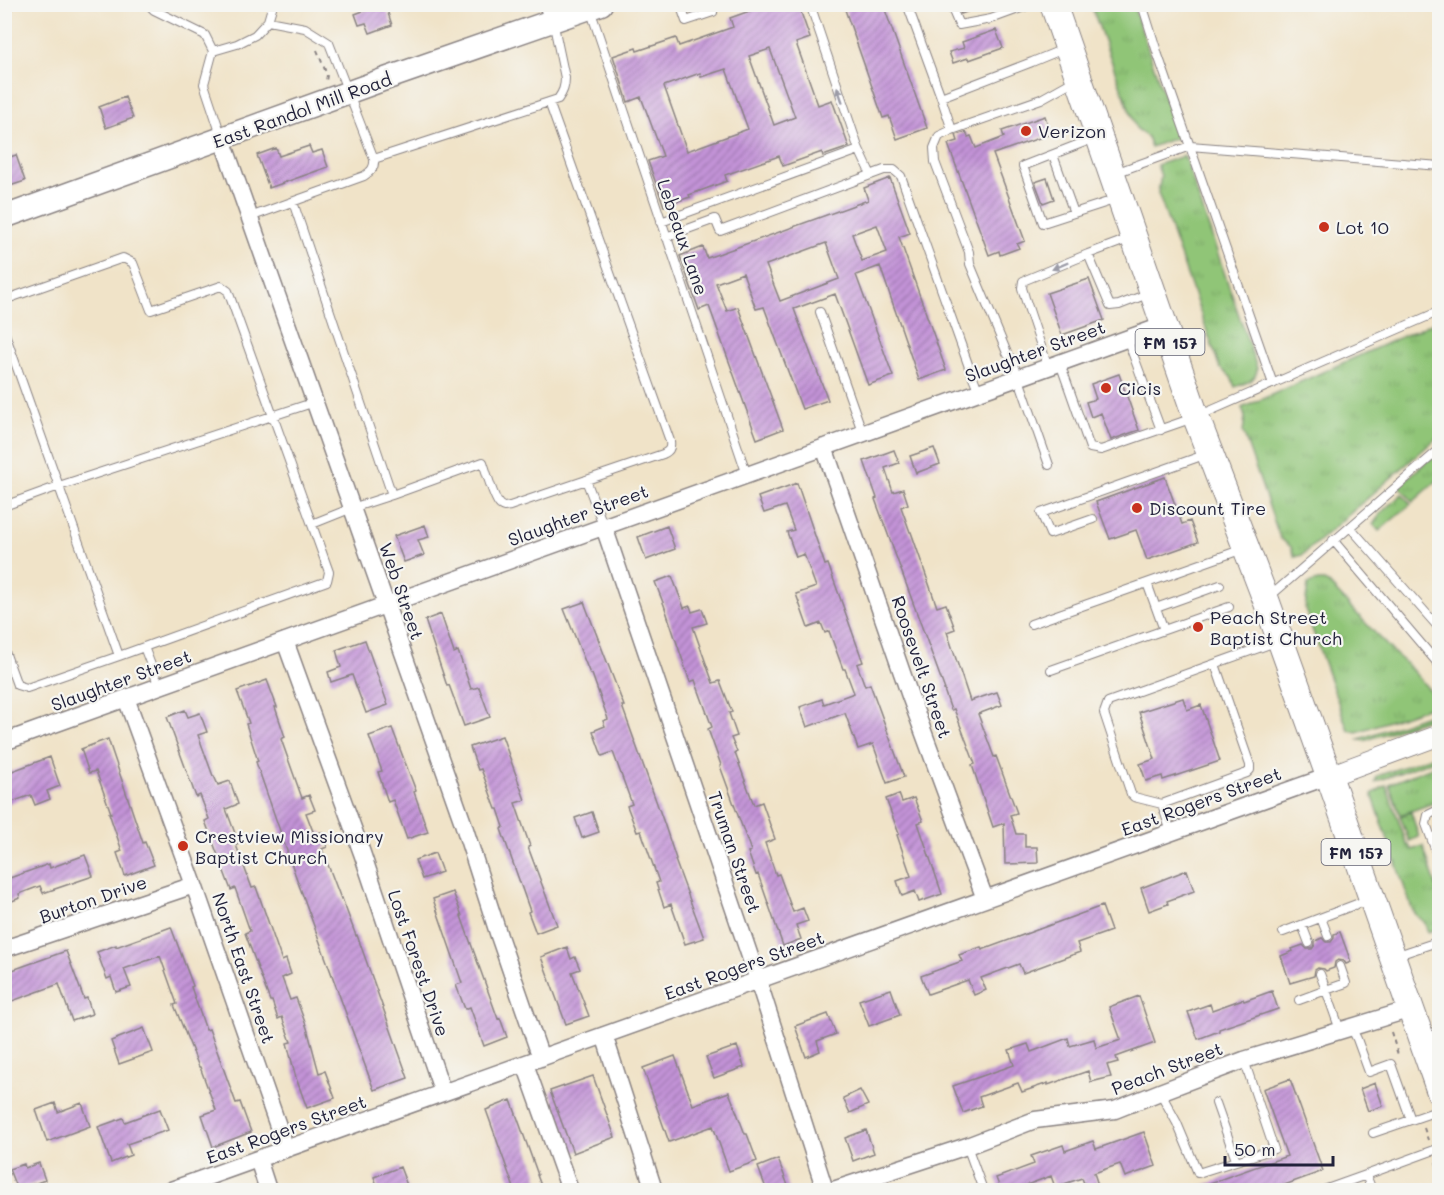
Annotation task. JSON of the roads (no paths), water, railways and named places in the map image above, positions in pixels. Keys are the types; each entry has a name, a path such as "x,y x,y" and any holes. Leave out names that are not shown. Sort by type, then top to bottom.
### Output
{"main road":[{"name":"FM 157","path":"1053,4 1196,417 1281,640 1440,1092"},
{"name":"East Randol Mill Road","path":"4,217 349,93 550,12 595,6"}],"street":[{"name":"Web Street","path":"222,139 463,823 499,936 542,1058"},
{"name":"Slaughter Street","path":"4,742 1165,325"},
{"name":"Roosevelt Street","path":"825,447 910,696 985,899"},
{"name":"Truman Street","path":"604,527 758,980 825,1191"},
{"name":"Lost Forest Drive","path":"285,641 362,854 443,1093"},
{"name":"North East Street","path":"126,698 286,1149"},
{"path":"1329,776 1440,735"},
{"name":"East Rogers Street","path":"171,1191 1329,776"},
{"name":"Burton Drive","path":"4,949 194,885"},
{"name":"Peach Street","path":"833,1191 967,1146 1035,1120 1115,1110 1244,1060 1411,1009"},
{"path":"604,1035 654,1191"},
{"path":"525,1064 570,1191"},
{"path":"258,1159 268,1191"}],"lane":[{"path":"4,7 13,4"},
{"path":"148,4 154,10 205,35 213,51 204,84 222,139"},
{"path":"213,51 237,44 255,35 268,21 273,4"},
{"path":"680,4 686,21 713,12 711,4"},
{"path":"810,4 859,150 871,175"},
{"path":"907,4 952,130"},
{"path":"950,4 958,25 990,19 1032,4"},
{"path":"1142,4 1274,384"},
{"name":"Lebeaux Lane","path":"595,6 661,222 747,476"},
{"path":"374,159 558,99 565,86 565,78 550,12"},
{"path":"250,217 364,176 375,165 329,43 305,28 268,21"},
{"path":"941,97 1068,47"},
{"path":"1049,465 1012,362 970,264 969,252 935,162 934,148 939,136 1041,99 1078,77"},
{"path":"312,524 483,462 499,505 510,507 669,451 671,447 666,430 549,102"},
{"path":"1099,137 1023,166 1043,223 1120,198"},
{"path":"1112,174 1190,146 1440,166"},
{"path":"661,222 859,150"},
{"path":"1053,154 1074,213"},
{"path":"710,204 720,231 884,170 894,170 901,176 979,392"},
{"path":"293,202 392,495"},
{"path":"666,237 715,219"},
{"path":"1134,237 1023,281 1022,288 1025,298 1090,448 1101,450 1196,417 1440,311"},
{"path":"1088,254 1110,306 1119,305 1153,292"},
{"path":"4,300 123,258 133,262 151,310 221,286 228,291 329,572 327,581 27,688 18,685 4,650"},
{"path":"820,312 863,434"},
{"path":"4,331 119,656"},
{"path":"1127,339 1161,430"},
{"path":"4,506 315,402"},
{"path":"1266,600 1440,449"},
{"path":"1093,519 1050,534 1041,513 1210,453"},
{"path":"586,480 604,527"},
{"path":"1350,526 1440,629"},
{"path":"1333,540 1440,666"},
{"path":"1031,624 1246,548"},
{"path":"1147,583 1164,630"},
{"path":"1156,608 1220,585"},
{"path":"1051,670 1229,607"},
{"path":"1215,664 1250,770 1162,804 1134,797 1131,794 1104,713 1107,702 1281,640"},
{"path":"144,647 159,686"},
{"path":"1162,804 1171,832"},
{"path":"1440,809 1428,815 1426,824 1440,862"},
{"path":"1283,932 1372,898"},
{"path":"1321,918 1329,936"},
{"path":"1302,925 1309,943"},
{"path":"1392,957 1440,940"},
{"path":"1299,1000 1346,983 1340,966"},
{"path":"1320,974 1345,1029 1357,1039 1369,1072 1391,1064 1411,1120"},
{"path":"1160,1092 1177,1123 1198,1173 1274,1149 1244,1060"},
{"path":"1216,1103 1236,1160"},
{"path":"1373,1133 1440,1110"},
{"path":"967,1146 983,1191"},
{"path":"1324,1191 1440,1148"},
{"path":"1366,1175 1372,1191"}],"place":[{"name":"Verizon","path":"1026,131"},
{"name":"Lot 10","path":"1324,227"},
{"name":"Cicis","path":"1106,388"},
{"name":"Discount Tire","path":"1137,508"},
{"name":"Peach Street Baptist Church","path":"1198,627"},
{"name":"Crestview Missionary Baptist Church","path":"183,846"}]}
